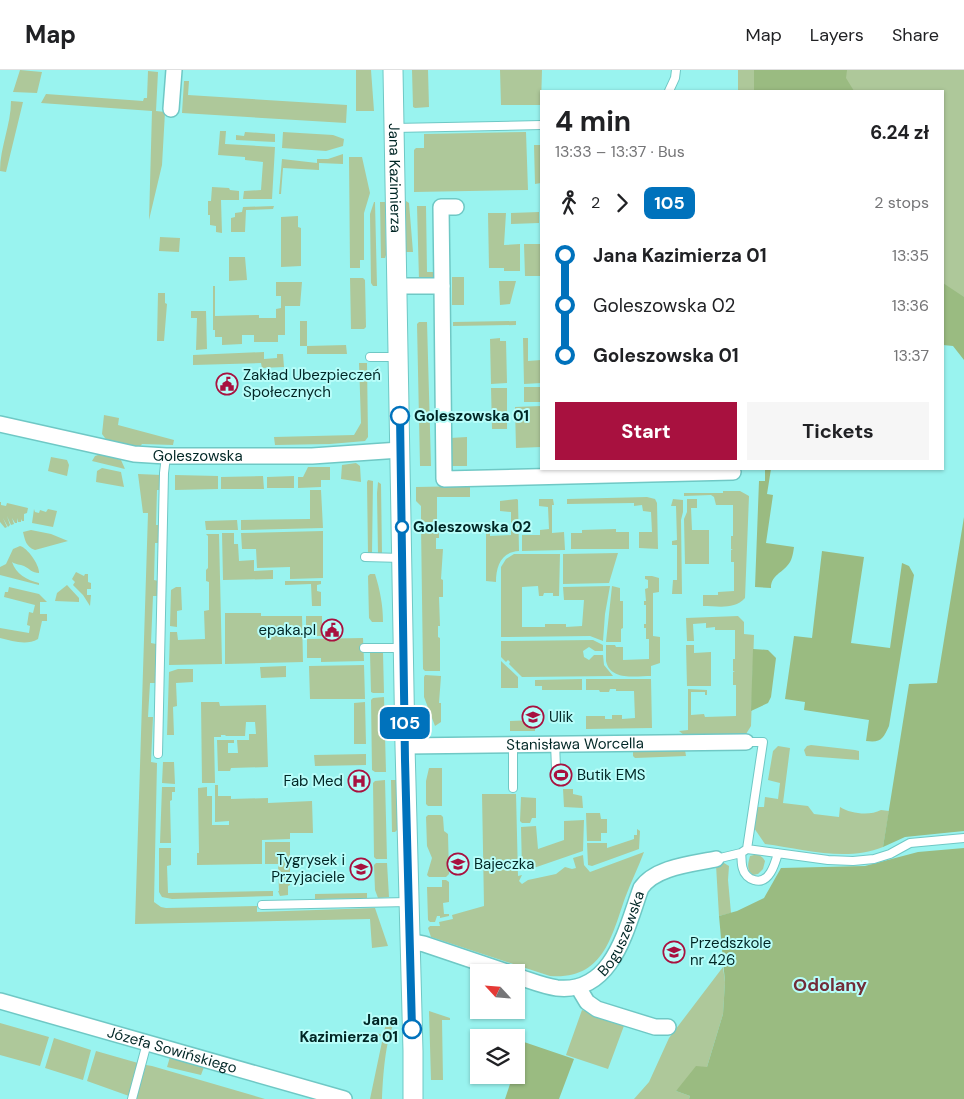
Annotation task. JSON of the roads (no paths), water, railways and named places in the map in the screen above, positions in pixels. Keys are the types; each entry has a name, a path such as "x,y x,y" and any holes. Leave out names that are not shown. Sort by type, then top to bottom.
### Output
{"street":[{"path":"171,109 174,70"},
{"name":"Jana Kazimierza","path":"393,70 413,1099"},
{"path":"456,207 441,207 444,479 666,471 733,472"},
{"path":"397,286 442,286"},
{"name":"Goleszowska","path":"0,424 134,454 166,456 312,456 400,450"},
{"name":"Stanisława Worcella","path":"405,746 746,742"},
{"name":"Boguszewska","path":"578,987 601,973 615,957 645,882 661,872 716,859"},
{"path":"410,941 481,964"},
{"path":"525,979 556,988 578,987 587,1002 597,1009 654,1027 668,1027"},
{"name":"Józefa Sowińskiego","path":"0,1001 344,1099"}],"lane":[{"path":"669,90 675,78 676,70"},
{"path":"394,128 540,125"},
{"path":"370,357 399,357"},
{"path":"158,754 164,473 166,456"},
{"path":"365,557 402,558"},
{"path":"364,648 403,648"},
{"path":"746,742 763,742 744,851 743,868 746,875 752,880 759,881 765,878 771,872 778,853"},
{"path":"555,743 556,768"},
{"path":"513,744 513,788"},
{"path":"716,859 744,851 778,853 828,860 874,859 890,854 910,843 964,838"},
{"path":"262,905 408,902"},
{"path":"132,1099 148,1043"}],"place":[{"name":"Zakład Ubezpieczeń Społecznych","path":"227,384"},
{"name":"Goleszowska 01","path":"400,416"},
{"name":"Goleszowska 02","path":"402,527"},
{"name":"epaka.pl","path":"332,630"},
{"name":"Ulik","path":"533,717"},
{"name":"Butik EMS","path":"561,775"},
{"name":"Fab Med","path":"359,781"},
{"name":"Bajeczka","path":"458,864"},
{"name":"Tygrysek i Przyjaciele","path":"361,869"},
{"name":"Przedszkole nr 426","path":"674,952"},
{"name":"Jana Kazimierza 01","path":"412,1029"}],"district":[{"name":"Odolany","path":"830,985"}]}
